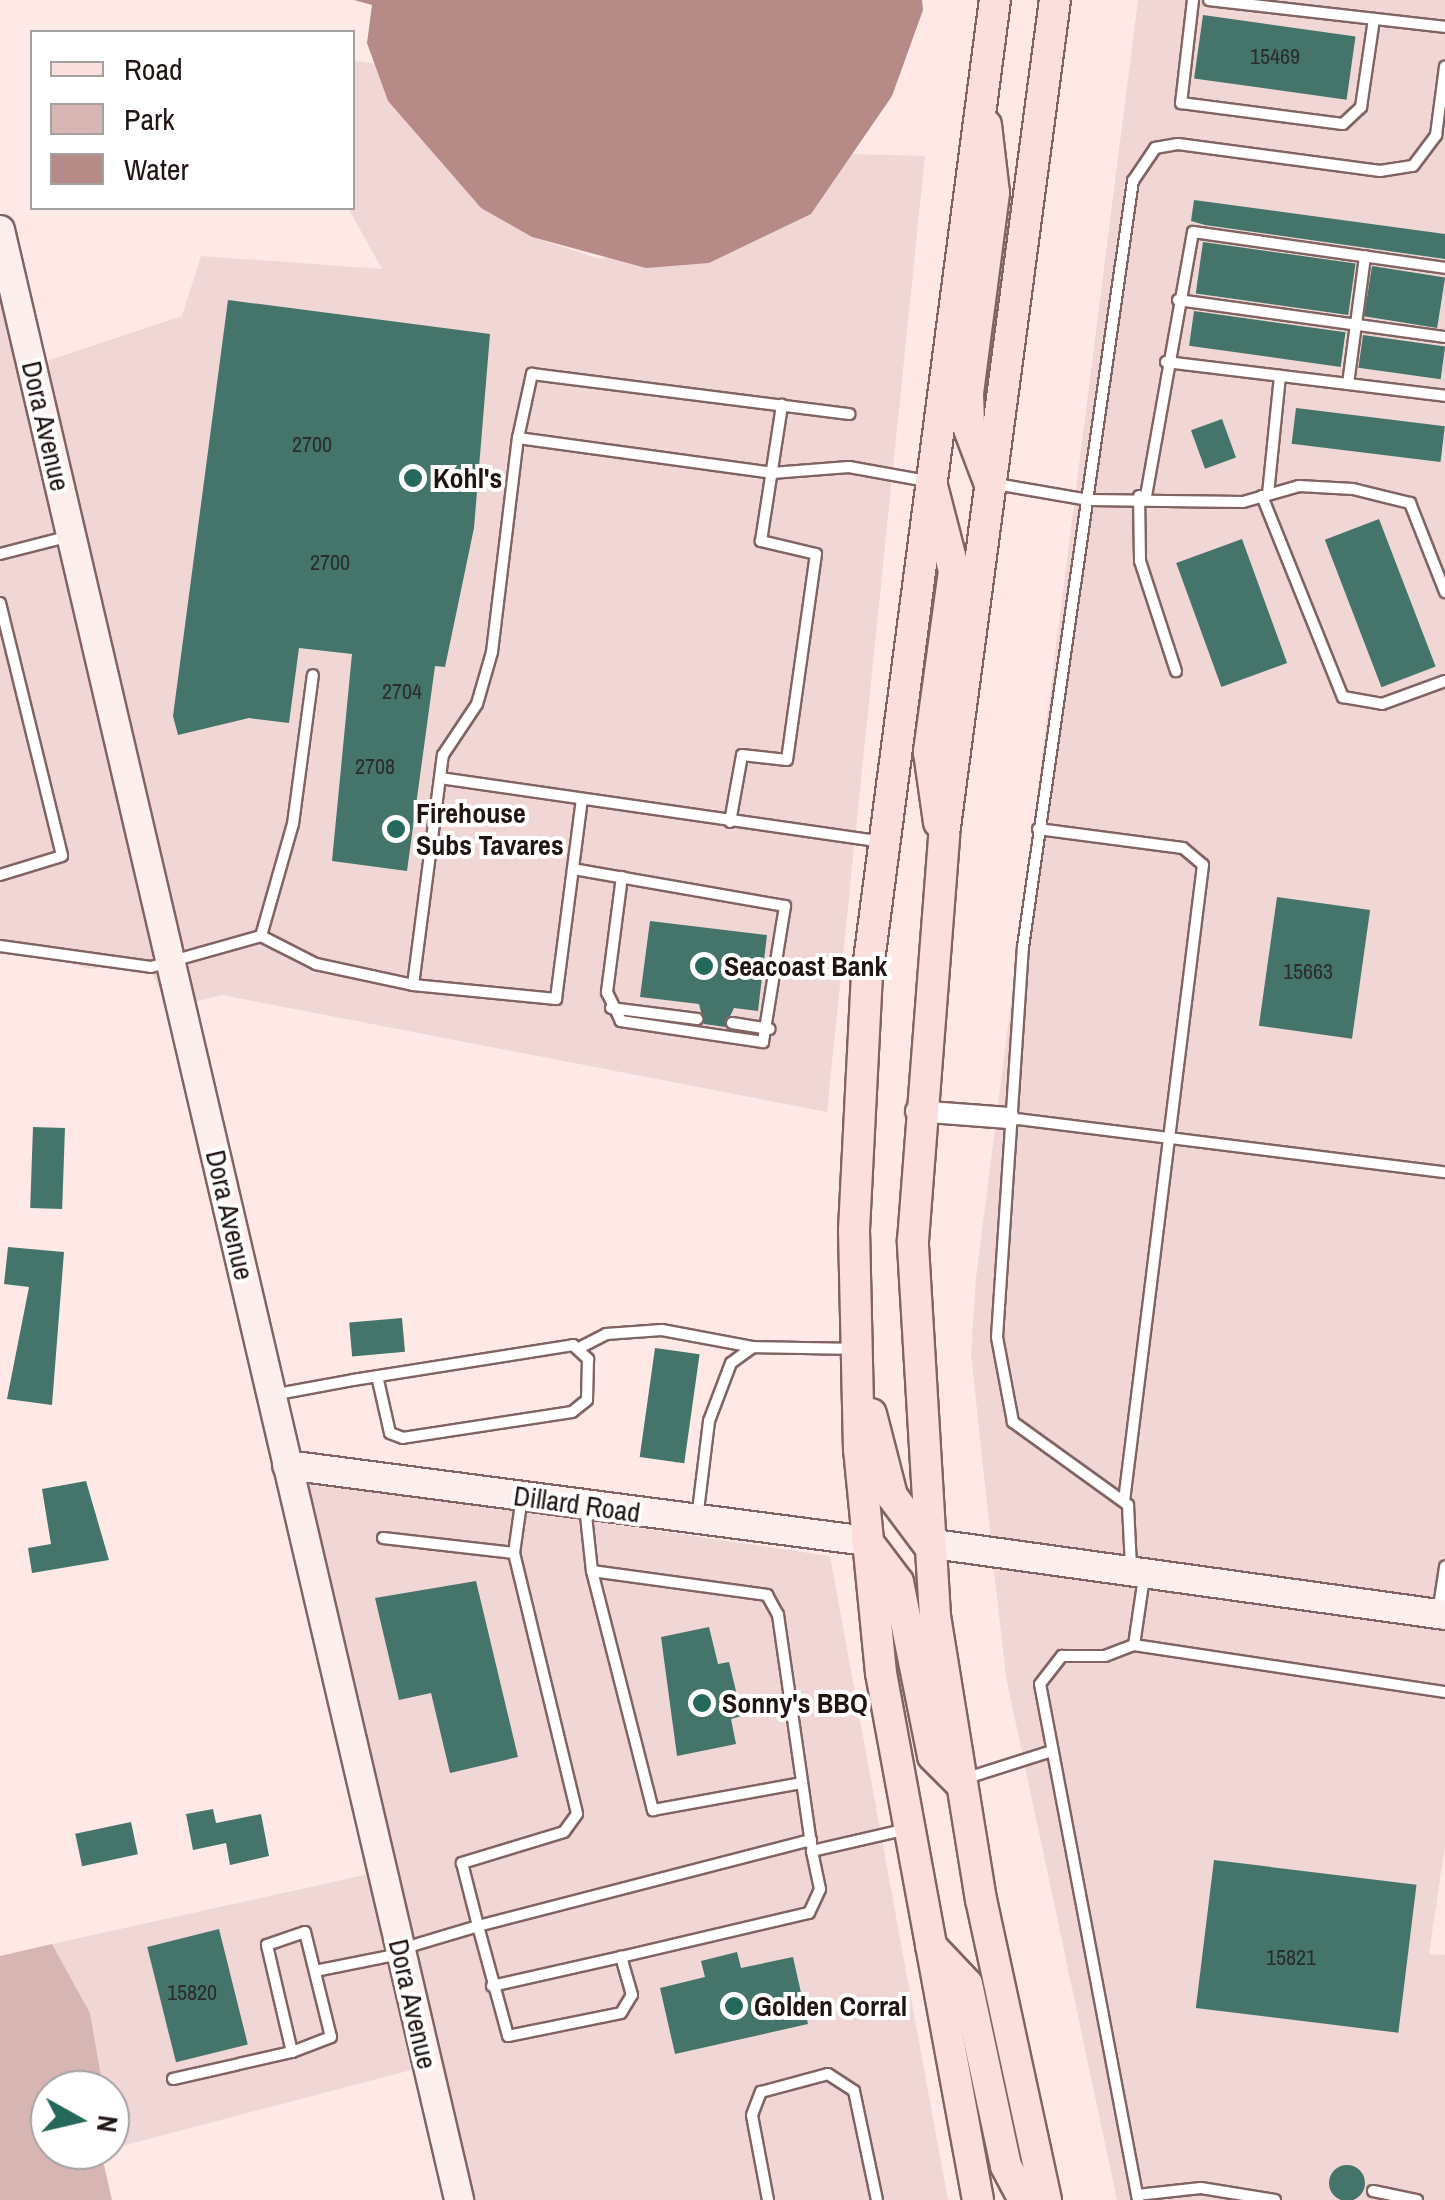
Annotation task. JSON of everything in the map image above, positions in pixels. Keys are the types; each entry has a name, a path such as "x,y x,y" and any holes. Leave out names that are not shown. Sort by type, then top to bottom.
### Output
{"main road":[{"path":"978,2200 908,1829 867,1541 855,1351 860,1086 883,842 995,0"},
{"path":"1046,2200 958,1782 927,1542 914,1352 916,1111 944,834 1055,0"},
{"path":"980,108 994,193 968,394 969,429 990,483"},
{"path":"931,482 954,571 929,752 944,834"},
{"path":"855,1351 892,1496 927,1542"},
{"path":"867,1541 898,1582 933,1756 958,1782"},
{"path":"930,1946 967,1984 1006,2166 1024,2200"}],"street":[{"name":"Dora Avenue","path":"0,230 459,2200"},
{"path":"916,1111 1009,1118"},
{"name":"Dillard Road","path":"287,1465 867,1541"},
{"path":"927,1542 1441,1615"}],"lane":[{"path":"1193,0 1181,104 1343,124 1361,108 1374,18"},
{"path":"1209,0 1445,27"},
{"path":"1356,17 1358,0"},
{"path":"1124,1501 1023,1435 1008,1406 997,1337 1009,1118 1038,829 1089,500 1132,180 1155,148 1380,171 1413,166 1436,135 1445,67"},
{"path":"1176,670 1140,561 1142,496 1194,232 1445,268"},
{"path":"1348,384 1365,256"},
{"path":"1178,300 1445,337"},
{"path":"1166,362 1445,396"},
{"path":"413,985 440,778 492,652 518,438 532,374 849,414"},
{"path":"1280,376 1265,495 1343,697 1382,704 1445,681"},
{"path":"730,822 742,755 788,760 816,554 762,541 782,405"},
{"path":"518,438 772,473 849,467 931,482"},
{"path":"990,483 1089,500 1353,489 1410,504 1445,592"},
{"path":"0,554 71,536"},
{"path":"0,603 62,856 0,876"},
{"path":"262,936 293,824 313,675"},
{"path":"440,778 883,842"},
{"path":"0,946 88,963 170,961 262,936 316,964 413,985 556,999 582,800"},
{"path":"1038,829 1183,848 1204,865 1124,1501 1137,1569 1134,1645"},
{"path":"573,869 785,906 770,1029 754,1046 634,1029 611,1008"},
{"path":"611,1008 622,877"},
{"path":"611,1008 697,1019"},
{"path":"732,1024 770,1029"},
{"path":"1009,1118 1170,1142 1445,1172"},
{"path":"271,1396 378,1376 581,1347 606,1334 662,1330 754,1347 855,1351"},
{"path":"378,1376 390,1433 403,1438 582,1408 581,1347"},
{"path":"696,1520 717,1387 754,1347"},
{"path":"522,1496 514,1553 577,1814 564,1832 462,1863 502,2032 516,2037 628,2008 621,1957"},
{"path":"584,1504 592,1571 654,1810 802,1782"},
{"path":"383,1538 514,1553"},
{"path":"1441,1615 1445,1567"},
{"path":"492,1986 809,1913 820,1888 778,1614 767,1595 592,1571"},
{"path":"1275,2200 1248,2196 1137,2197 1052,1751 1043,1670 1062,1656 1105,1656 1134,1645 1445,1692"},
{"path":"958,1782 1052,1751"},
{"path":"320,1970 401,1952 478,1926 811,1845 908,1829"},
{"path":"173,2079 292,2052 331,2037 320,1970 306,1932 267,1945 292,2052"},
{"path":"768,2200 752,2114 761,2092 828,2074 854,2091 878,2200"},
{"path":"1374,2191 1418,2200"}],"shaded area":[{"path":"1138,0 1445,0 1445,1603 991,1539 971,1355 976,1278"},
{"path":"355,60 375,64 388,101 481,208 532,237 600,259 811,214 852,154 925,156 827,1112 222,995 193,1002 44,362 182,316 201,256 382,269 349,210 355,210"},
{"path":"0,288 168,1007 147,962 89,969 0,941"},
{"path":"304,1479 830,1556 948,2200 472,2200"},
{"path":"993,1563 1445,1627 1445,1846 1429,1954 1445,1955 1445,2200 1117,2200 1006,1677"},
{"path":"369,1874 415,2069 130,2144 130,2070 97,2070 90,2013 52,1944"}],"green space":[{"path":"52,1944 90,2013 100,2070 30,2070 30,2170 105,2170 112,2200 0,2200 0,1956"}],"water":[{"path":"354,0 922,0 923,10 892,96 811,214 709,263 646,268 532,237 481,208 388,101 367,43 372,5"}],"building":[{"path":"1203,15 1356,36 1347,100 1194,78"},
{"path":"1194,200 1445,234 1445,259 1205,225 1191,221"},
{"path":"1203,242 1356,263 1348,315 1196,293"},
{"path":"1372,266 1445,278 1437,328 1364,316"},
{"path":"228,300 490,334 474,528 445,667 435,666 407,871 332,861 352,654 299,648 289,723 249,718 178,735 173,716"},
{"path":"1194,311 1346,332 1341,367 1189,346"},
{"path":"1363,335 1445,347 1441,379 1358,368"},
{"path":"1296,408 1445,426 1440,462 1292,444"},
{"path":"1222,419 1236,458 1205,469 1191,430"},
{"path":"1379,519 1436,667 1381,687 1325,540"},
{"path":"1242,539 1287,663 1221,687 1176,563"},
{"path":"1277,897 1370,910 1352,1039 1259,1026"},
{"name":"Seacoast Bank","path":"650,921 767,935 758,1011 734,1008 725,1027 704,1024 699,1004 640,997"},
{"path":"33,1127 65,1128 62,1209 30,1208"},
{"path":"8,1247 64,1252 52,1405 7,1399 29,1287 4,1284"},
{"path":"402,1318 405,1352 352,1356 349,1323"},
{"path":"655,1348 700,1354 684,1463 640,1457"},
{"path":"86,1481 109,1560 32,1573 28,1548 51,1544 42,1489"},
{"path":"476,1581 518,1757 450,1773 431,1693 399,1700 375,1598"},
{"name":"Sonny's BBQ","path":"709,1627 718,1664 729,1662 742,1716 731,1719 736,1744 677,1756 661,1637"},
{"path":"213,1809 216,1823 261,1814 269,1856 230,1865 226,1843 193,1850 186,1814"},
{"path":"131,1822 138,1854 82,1866 75,1834"},
{"path":"1214,1860 1416,1885 1398,2033 1196,2008"},
{"path":"219,1929 248,2044 176,2062 147,1947"},
{"name":"Golden Corral","path":"737,1952 741,1968 793,1957 808,2024 675,2054 660,1988 705,1977 701,1961"},
{"path":"1347,2165 1360,2170 1365,2183 1360,2196 1347,2201 1334,2196 1329,2183 1334,2170"}],"place":[{"name":"Kohl's","path":"413,478"},
{"name":"Firehouse Subs Tavares","path":"396,829"},
{"name":"Seacoast Bank","path":"704,966"},
{"name":"Sonny's BBQ","path":"702,1703"},
{"name":"Golden Corral","path":"734,2006"}]}
